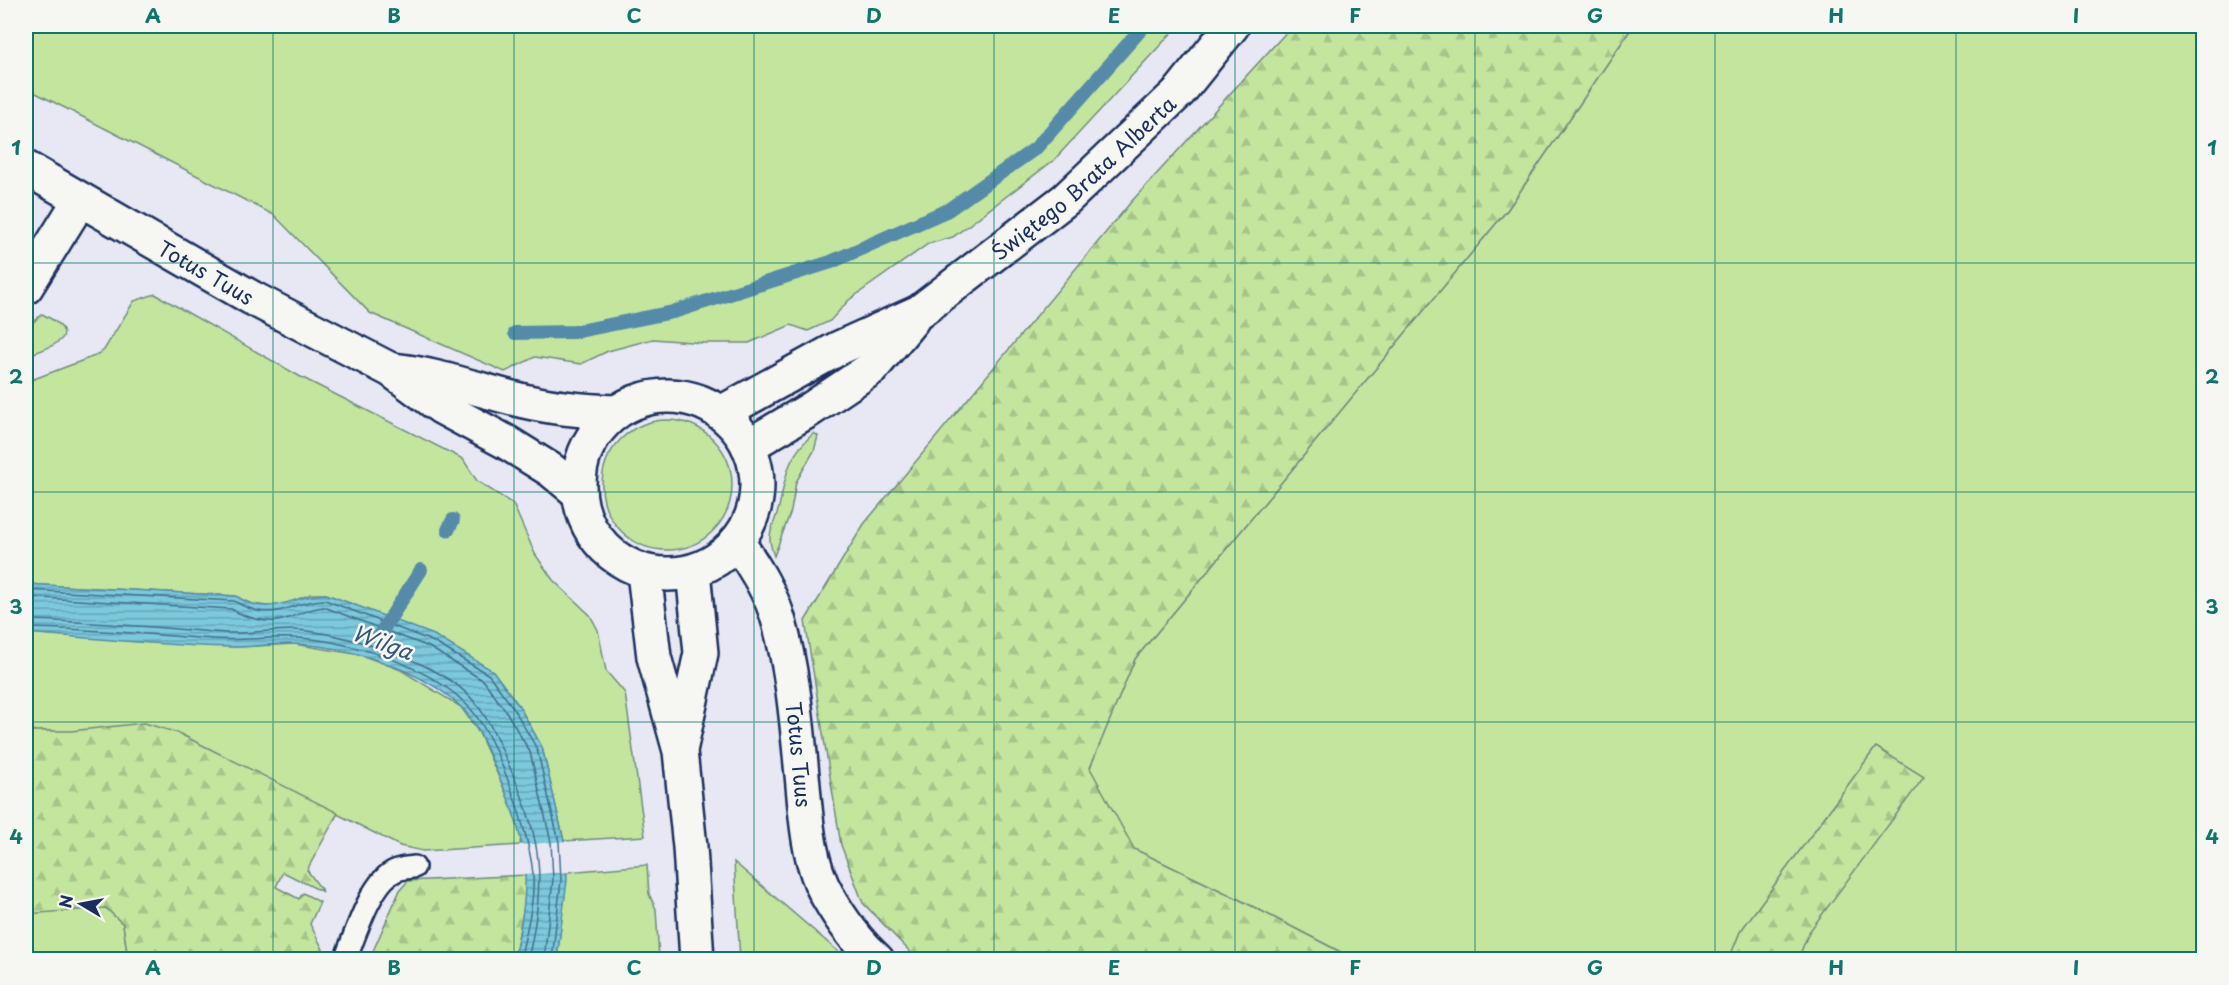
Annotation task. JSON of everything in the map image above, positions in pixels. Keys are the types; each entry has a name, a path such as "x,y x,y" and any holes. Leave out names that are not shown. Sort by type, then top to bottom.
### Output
{"street":[{"name":"Świętego Brata Alberta","path":"748,446 811,409 872,368 919,312 1074,192 1180,90 1232,26"},
{"name":"Totus Tuus","path":"26,168 283,315 392,370 441,407 506,442 551,470 579,494"},
{"path":"26,287 80,200"},
{"name":"Świętego Brata Alberta","path":"721,413 839,348 919,312"},
{"name":"Totus Tuus","path":"392,370 449,379 534,403 575,411 616,412"},
{"path":"669,395 696,400 721,413 736,428 748,446 756,470 756,495 750,520 737,541 718,559 693,571 669,575 644,572 619,560 599,542 585,519 579,494 579,471 587,446 600,427 616,412 641,399 669,395"},
{"name":"Totus Tuus","path":"737,541 766,587 779,621 788,662 807,824 814,860 826,894 860,945 877,960"},
{"path":"680,751 701,653 693,571"},
{"path":"644,572 654,657 680,751 690,847 697,960"}],"lane":[{"path":"345,960 373,894 382,880 395,870 414,867"}],"green space":[{"path":"26,26 1178,26 1054,160 953,237 928,244 849,300 830,321 808,331 791,325 749,343 704,343 653,339 608,351 581,364 535,357 505,372 370,313 274,215 26,88"},
{"path":"1292,26 1633,26 1508,209 1135,659 1090,768 1134,849 1354,959 917,959 863,903 841,845 805,621 864,524 1131,202"},
{"path":"1633,26 2203,26 2203,959 1798,959 1876,747 1740,932 1729,960 1354,959 1134,849 1089,769 1135,659 1508,209"},
{"path":"155,294 299,376 463,459 477,481 513,504 535,554 553,580 590,615 598,630 606,671 625,693 645,836 564,841 542,747 519,706 493,671 370,611 326,594 311,594 278,607 248,604 236,596 26,584 26,382 97,355 104,350 134,301"},
{"path":"42,314 62,328 64,334 55,344 26,356 26,329"},
{"path":"667,420 692,425 713,439 727,460 732,485 727,510 713,531 692,545 667,550 642,545 621,531 607,510 602,485 607,460 621,439 642,425"},
{"path":"814,433 818,436 814,451 796,482 791,511 774,556 770,536 786,475 798,450"},
{"path":"26,633 235,647 294,644 361,655 401,670 461,707 479,733 509,800 521,835 520,845 423,851 400,846 178,733 26,731"},
{"path":"144,723 178,733 338,813 307,870 323,892 283,872 276,887 299,899 303,893 320,902 310,924 326,955 324,959 128,959 123,924 106,908 26,914 26,731 71,731"},
{"path":"1876,747 1924,777 1809,932 1798,959 1729,959 1740,932"},
{"path":"734,862 847,959 740,959"},
{"path":"647,865 649,894 656,909 659,959 557,960 567,872"},
{"path":"527,875 526,896 514,959 369,960 400,890 408,881"},
{"path":"106,908 123,924 128,959 26,960 26,913"}],"water":[{"name":"Wilga","path":"26,584 236,596 260,606 271,606 326,594 434,635 493,671 519,706 542,747 564,841 567,880 557,959 514,959 520,932 525,886 525,865 517,823 478,730 461,707 445,694 405,671 382,662 314,645 208,646 26,633"}],"pier":[{"path":"567,841 569,872 524,875 519,845"}],"waterway":[{"path":"515,333 574,332 673,312 831,262 948,210 1036,148 1144,26"},
{"path":"448,530 453,520"},
{"name":"Wilga","path":"380,634 421,570"}]}
